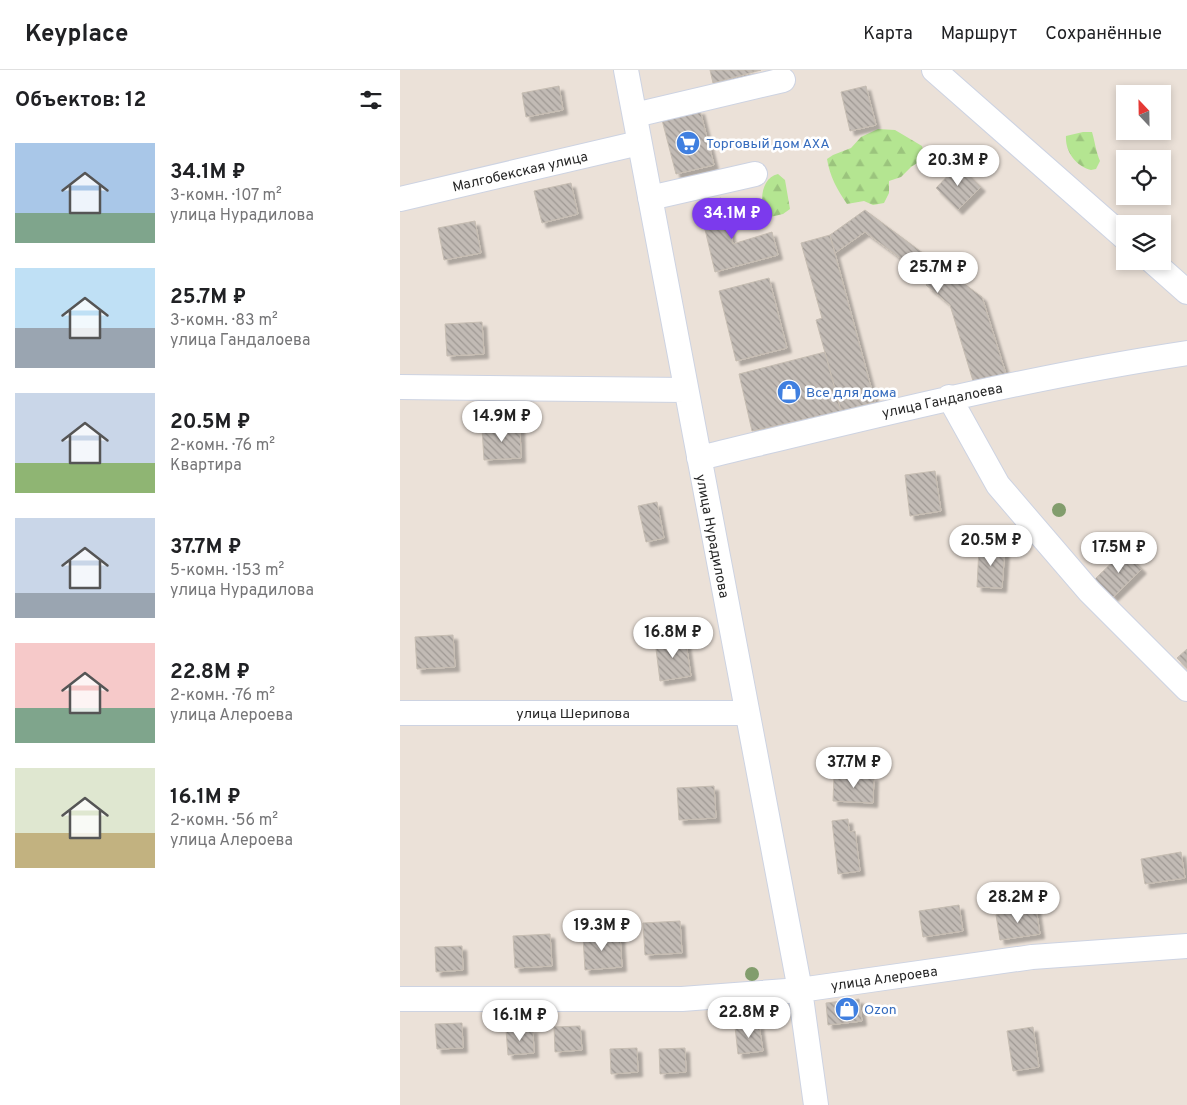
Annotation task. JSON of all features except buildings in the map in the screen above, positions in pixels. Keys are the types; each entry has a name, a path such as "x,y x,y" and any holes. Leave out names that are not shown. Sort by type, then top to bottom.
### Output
{"street":[{"name":"улица Нурадилова","path":"626,70 800,990 816,1105"},
{"path":"934,70 1116,230"},
{"path":"634,111 783,80"},
{"name":"Малгобекская улица","path":"400,199 639,143"},
{"path":"650,198 755,174"},
{"path":"1162,270 1187,292"},
{"name":"улица Гандалоева","path":"699,458 949,397 1187,352"},
{"path":"400,386 686,390"},
{"path":"949,397 998,485 1089,591 1187,689"},
{"name":"улица Шерипова","path":"400,712 747,713"},
{"name":"улица Алероева","path":"400,999 682,999 800,990 1032,957 1187,946"}],"green space":[{"path":"878,129 895,130 922,146 925,158 911,167 901,177 889,181 889,193 884,203 873,205 864,201 847,204 834,183 827,159 851,148 861,137"},
{"path":"1092,132 1100,161 1096,169 1091,170 1076,162 1067,147 1066,136"},
{"path":"778,174 785,180 790,209 783,214 766,218 762,206 764,186 772,177"}],"place":[{"name":"Торговый дом АХА","path":"688,143"},
{"name":"Все для дома","path":"789,392"},
{"name":"Ozon","path":"847,1009"}]}
